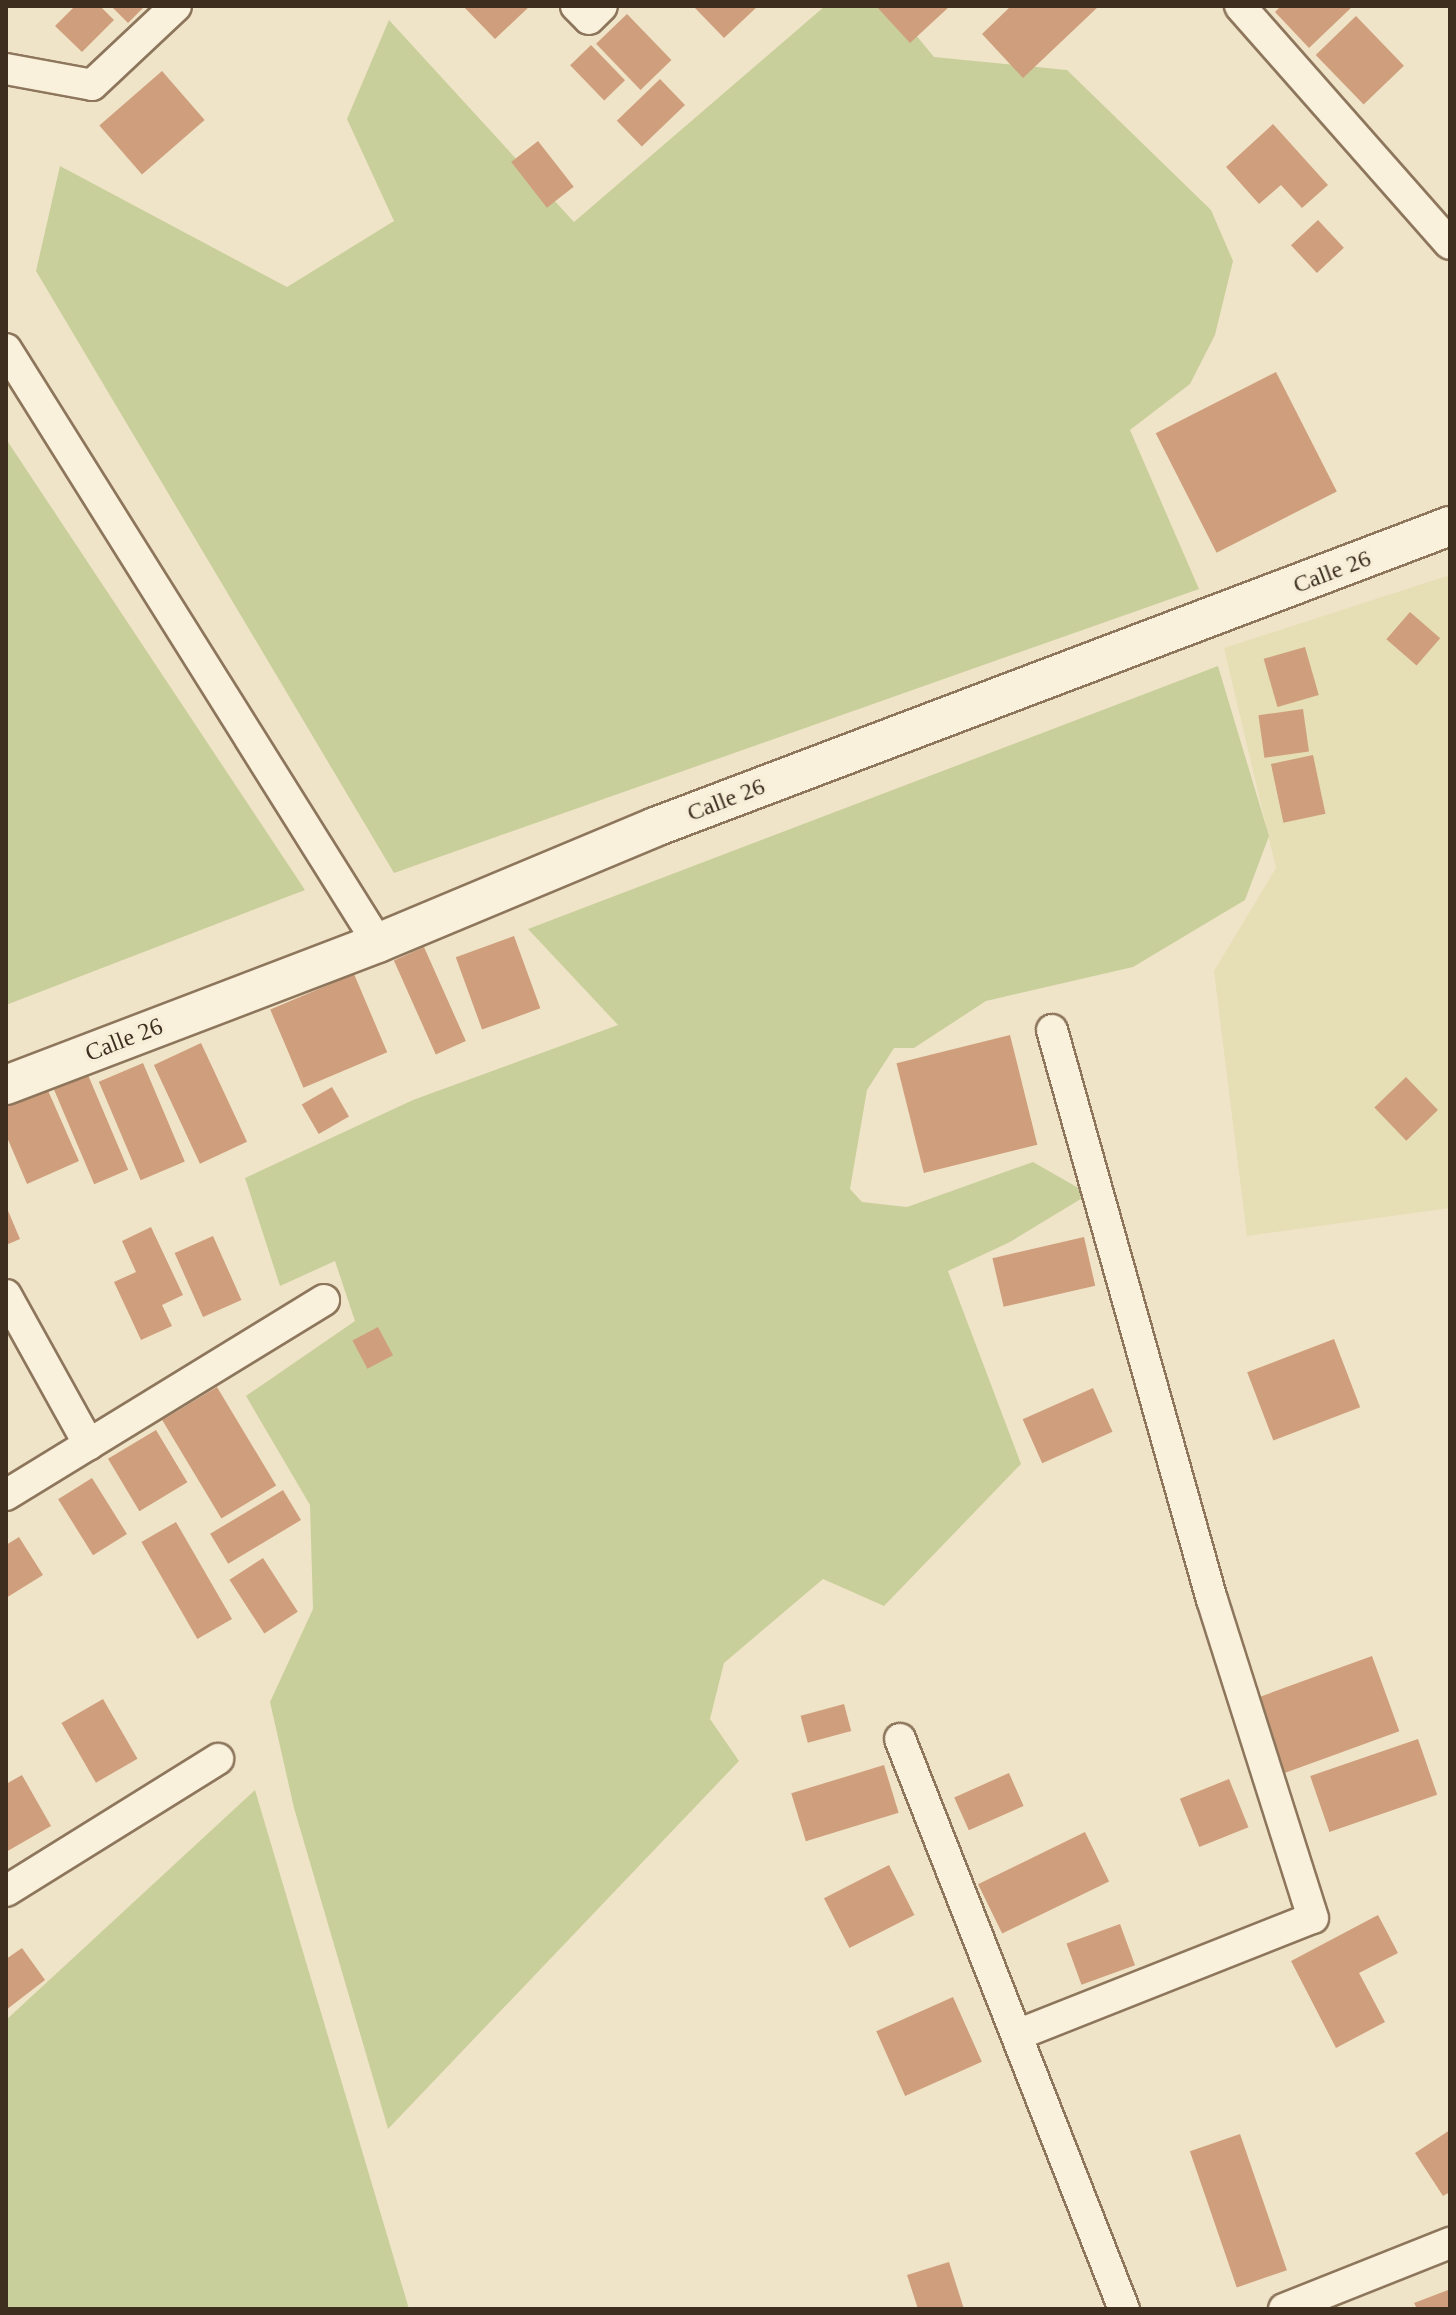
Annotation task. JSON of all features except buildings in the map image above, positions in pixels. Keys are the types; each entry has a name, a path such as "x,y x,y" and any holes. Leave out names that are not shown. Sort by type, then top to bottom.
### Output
{"street":[{"path":"6,69 92,85 176,6"},
{"path":"576,6 589,19 602,6"},
{"path":"1240,6 1450,244"},
{"path":"6,349 378,943"},
{"name":"Calle 26","path":"6,1085 378,943 655,827 1450,526"},
{"path":"1017,2035 1313,1918 1212,1600 1052,1030"},
{"path":"6,1295 89,1445"},
{"path":"6,1495 324,1300"},
{"path":"900,1739 1124,2309"},
{"path":"6,1891 218,1759"},
{"path":"1284,2309 1450,2243"}],"shaded area":[{"path":"1450,575 1450,1208 1247,1236 1214,971 1276,868 1224,648"}],"green space":[{"path":"825,6 892,6 934,57 1067,70 1211,210 1233,261 1215,335 1190,384 1130,430 1199,589 394,873 36,271 60,166 287,287 394,221 347,119 389,20 574,222"},
{"path":"6,439 305,890 6,1005"},
{"path":"1218,666 1269,836 1245,900 1133,967 986,1001 914,1048 894,1048 867,1090 850,1189 862,1202 907,1207 1033,1162 1089,1194 1010,1242 948,1271 1021,1464 884,1606 823,1579 724,1663 710,1719 739,1761 388,2129 294,1808 270,1702 313,1609 310,1505 246,1396 355,1321 335,1261 280,1286 245,1178 413,1100 618,1025 528,929"},
{"path":"255,1790 409,2309 6,2309 6,2020"}]}
